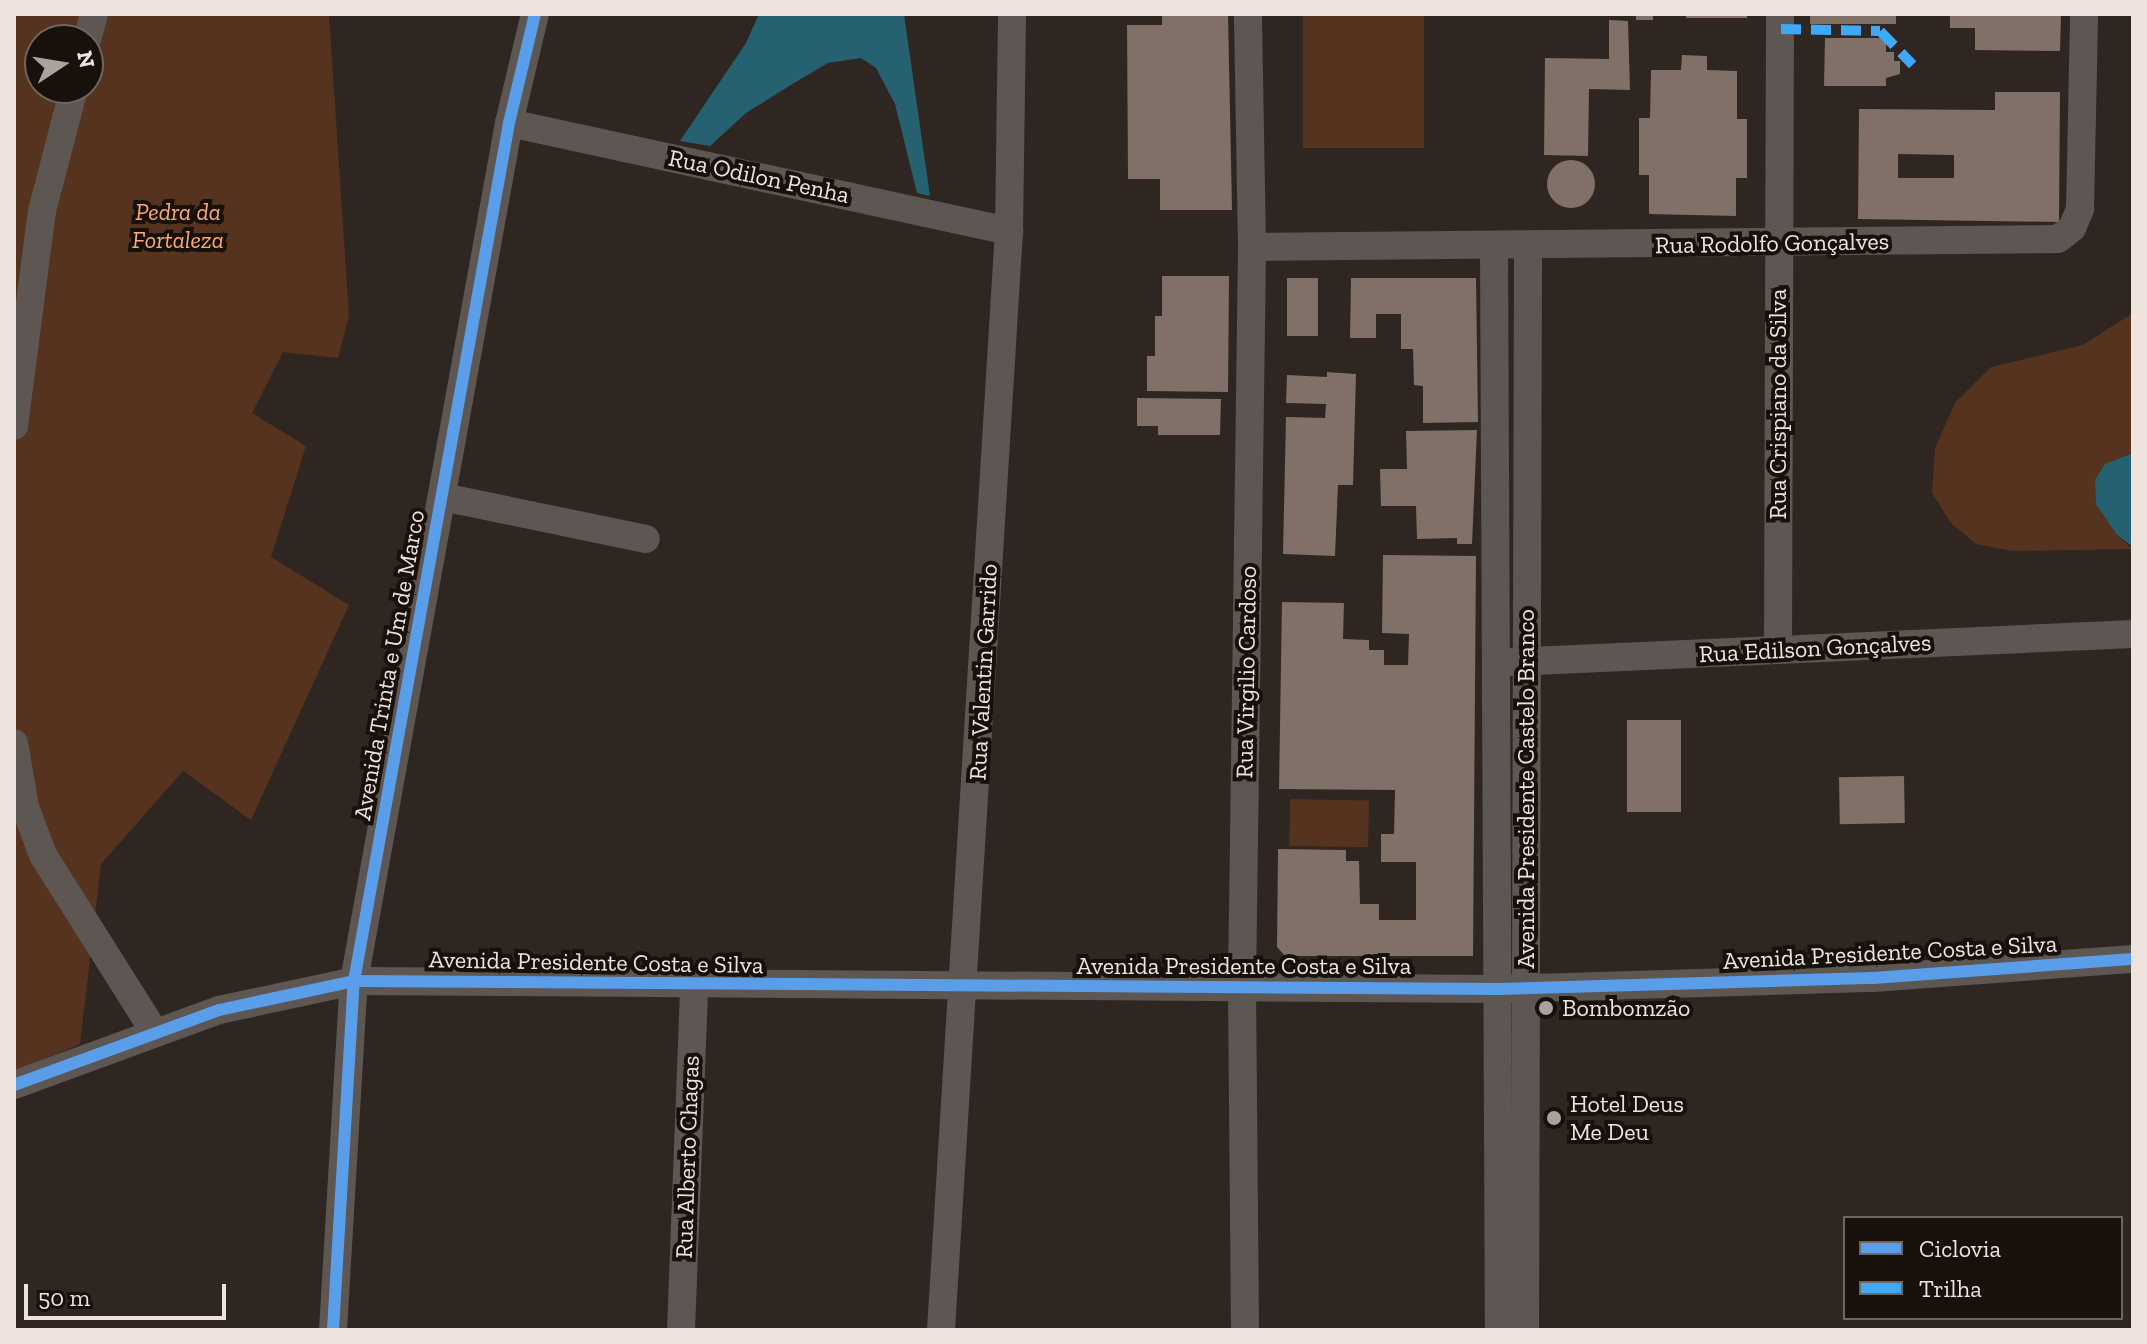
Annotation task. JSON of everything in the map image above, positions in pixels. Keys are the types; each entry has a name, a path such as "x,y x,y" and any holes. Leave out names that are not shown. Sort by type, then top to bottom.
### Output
{"street":[{"name":"Avenida Trinta e Um de Marco","path":"333,1330 354,981 509,123 535,14"},
{"name":"Rua Valentin Garrido","path":"941,1330 1009,231 1012,14"},
{"name":"Rua Virgilio Cardoso","path":"1245,1330 1242,985 1252,247 1248,14"},
{"name":"Rua Crispiano da Silva","path":"1778,650 1780,14"},
{"name":"Rua Rodolfo Gonçalves","path":"1252,247 1528,247 2048,240 2067,235 2080,209 2084,14"},
{"path":"14,426 42,211 70,104"},
{"name":"Rua Odilon Penha","path":"509,123 1009,231"},
{"name":"Avenida Presidente Castelo Branco","path":"1494,247 1496,662 1525,1330"},
{"name":"Avenida Presidente Castelo Branco","path":"1499,1330 1527,661 1528,247"},
{"path":"443,497 646,539"},
{"name":"Rua Edilson Gonçalves","path":"1496,662 2133,634"},
{"path":"14,743 25,807 43,855 155,1033"},
{"name":"Avenida Presidente Costa e Silva","path":"14,1085 219,1010 354,981 963,988 1242,985 1512,988 1873,978 2133,959"},
{"name":"Rua Alberto Chagas","path":"681,1330 694,985"}],"green space":[{"name":"Pedra da Fortaleza","path":"14,14 329,14 349,316 338,358 283,352 252,413 306,446 271,557 349,605 251,820 183,771 101,864 80,1044 14,1072"},
{"path":"1303,14 1424,14 1424,148 1303,148"},
{"path":"2133,313 2133,453 2123,456 2116,535 2133,549 2012,551 1976,544 1951,523 1932,493 1935,448 1955,403 1991,367 2083,345"},
{"path":"1290,799 1369,800 1368,847 1289,846"}],"water":[{"path":"759,14 904,14 930,196 917,193 895,104 876,68 861,58 828,63 746,113 710,146 680,141 746,43"},
{"path":"2133,453 2133,547 2117,535 2096,504 2095,480 2105,464"}],"building":[{"path":"1162,14 1228,14 1232,210 1160,210 1160,179 1128,179 1127,25 1162,25"},
{"path":"1636,14 1653,14 1653,20 1636,20"},
{"path":"1686,14 1747,14 1747,18 1686,18"},
{"path":"1810,14 1896,14 1896,24 1810,24"},
{"path":"1950,14 2061,14 2060,51 1975,50 1975,28 1950,28"},
{"path":"1609,20 1628,21 1630,90 1589,89 1588,156 1544,155 1545,58 1609,59"},
{"path":"1825,38 1886,38 1886,52 1894,52 1894,61 1900,61 1900,74 1886,78 1886,86 1824,86"},
{"path":"1682,55 1707,56 1707,70 1737,71 1737,119 1747,119 1747,178 1736,178 1736,216 1649,214 1649,175 1639,175 1639,118 1650,118 1651,70 1681,70"},
{"path":"1995,92 2060,92 2059,222 1858,219 1859,109 1995,110","holes":["1898,154 1954,155 1954,178 1898,178"]},
{"path":"1571,160 1588,167 1595,184 1588,201 1571,208 1554,201 1547,184 1554,167"},
{"path":"1162,276 1229,276 1228,392 1147,391 1147,356 1155,356 1155,316 1162,316"},
{"path":"1287,278 1318,278 1318,336 1287,336"},
{"path":"1351,278 1476,278 1478,422 1423,423 1423,386 1414,385 1413,349 1401,349 1401,314 1376,314 1376,338 1350,338"},
{"path":"1327,372 1356,374 1353,485 1338,485 1335,556 1283,554 1286,417 1325,418 1326,404 1286,403 1287,375 1327,377"},
{"path":"1137,398 1221,399 1220,435 1158,435 1158,426 1137,426"},
{"path":"1477,430 1472,544 1457,544 1457,538 1417,539 1416,506 1381,506 1380,469 1407,469 1406,431"},
{"path":"1383,555 1476,556 1473,956 1285,956 1277,947 1278,849 1346,850 1346,861 1359,861 1360,904 1379,904 1379,920 1416,920 1416,862 1381,862 1381,834 1394,834 1395,790 1279,789 1282,602 1344,603 1343,639 1369,640 1369,650 1384,650 1384,665 1408,665 1409,634 1382,633"},
{"path":"1627,720 1681,720 1681,812 1627,812"},
{"path":"1904,776 1905,823 1840,824 1839,777"}],"marked path":[{"path":"1781,29 1880,31 1913,65"}],"cycle path":[{"path":"333,1330 354,981 509,123 535,14"},
{"path":"14,1085 219,1010 354,981 1498,989 1873,978 2133,959"}],"place":[{"name":"Bombomzão","path":"1546,1008"},
{"name":"Hotel Deus Me Deu","path":"1554,1118"}]}
